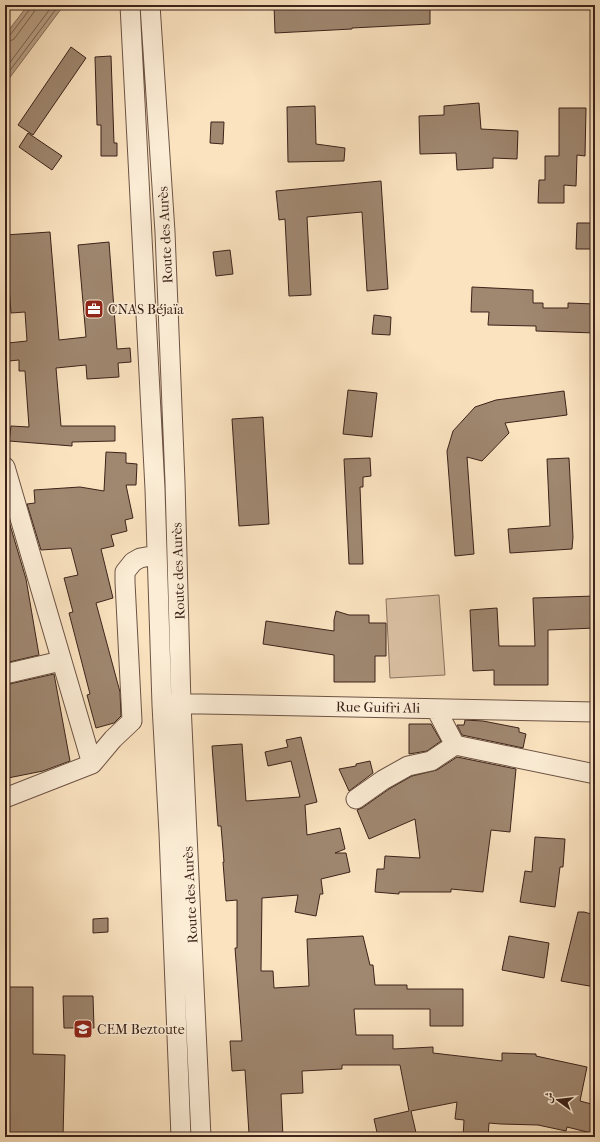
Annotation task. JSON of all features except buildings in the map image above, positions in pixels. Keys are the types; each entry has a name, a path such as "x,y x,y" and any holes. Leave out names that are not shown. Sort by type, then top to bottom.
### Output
{"street":[{"name":"Route des Aurès","path":"130,5 155,489 162,705 170,833 181,1137"},
{"name":"Route des Aurès","path":"150,5 165,240 175,482 181,704 201,1137"},
{"path":"5,468 92,764"},
{"path":"5,798 92,764 113,739 132,721 125,582 126,572 133,562 140,558 157,555"},
{"path":"5,674 61,661"},
{"name":"Rue Guifri Ali","path":"162,705 181,704 436,708 595,712"},
{"path":"436,708 455,745"},
{"path":"356,799 383,780 408,766 431,760 455,745 595,774"}],"shaded area":[{"path":"439,595 445,675 390,678 386,599"}],"water":[{"path":"28,5 64,5 5,84 5,35"}],"place":[{"name":"CNAS Béjaïa","path":"94,309"},
{"name":"CEM Beztoute","path":"83,1029"}]}
